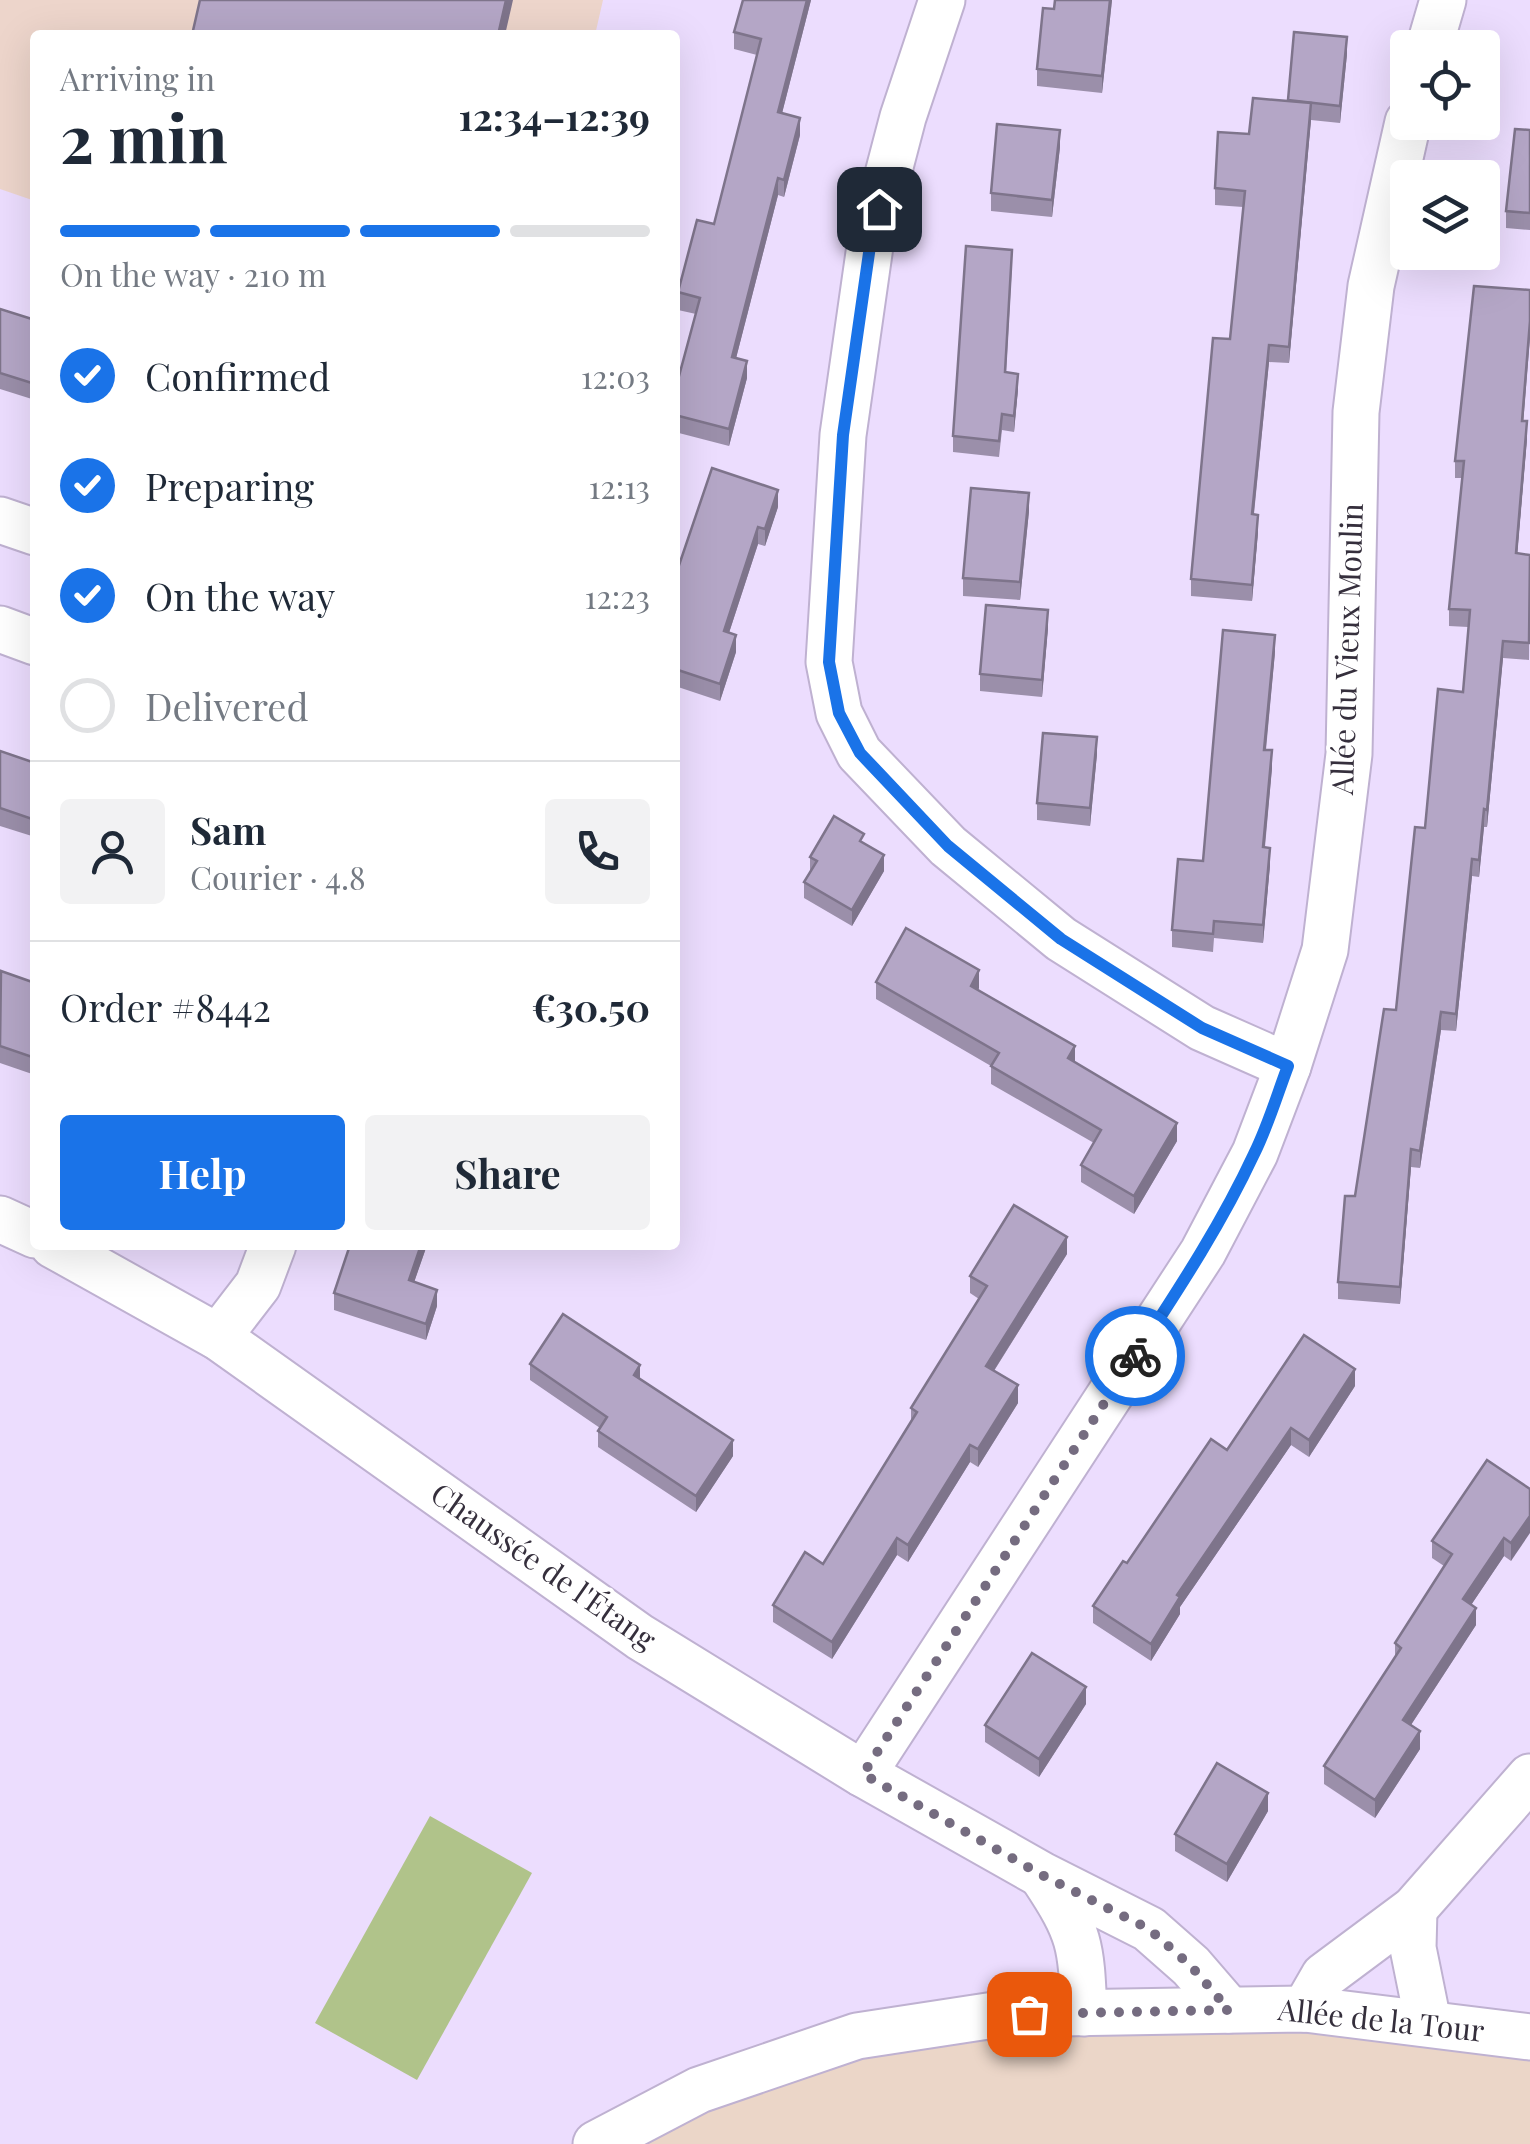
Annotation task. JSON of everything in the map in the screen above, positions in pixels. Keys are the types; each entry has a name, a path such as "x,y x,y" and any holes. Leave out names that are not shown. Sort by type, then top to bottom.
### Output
{"street":[{"path":"942,0 903,117 871,239 843,435 829,662 839,713 860,753 948,846 1061,939 1202,1028 1288,1066"},
{"path":"1434,30 1443,0"},
{"name":"Allée du Vieux Moulin","path":"863,1774 1202,1252 1255,1153 1288,1066 1325,950 1350,754 1356,412 1371,286 1404,140"},
{"path":"0,520 30,530"},
{"path":"0,629 30,640"},
{"path":"0,1219 30,1233"},
{"name":"Chaussée de l'Étang","path":"62,1250 218,1337 640,1638 863,1774 1042,1875 1149,1929 1191,1966 1229,2010"},
{"path":"218,1337 258,1285 270,1250"},
{"path":"1306,2009 1324,1976 1414,1909 1530,1777"},
{"name":"Chaussée de l'Étang","path":"1042,1875 1072,1920 1082,1950 1084,2012"},
{"path":"1414,1909 1412,1948 1428,2022"},
{"name":"Allée de la Tour","path":"596,2144 699,2090 857,2036 1001,2014 1306,2009 1530,2036"}],"shaded area":[{"path":"0,0 603,0 596,30 30,30 30,199 0,189"},
{"path":"1001,2014 1530,2037 1530,2144 596,2144 699,2090"}],"green space":[{"path":"430,1816 532,1873 417,2080 315,2023"}],"building":[{"path":"200,0 506,0 499,30 193,30"},
{"path":"743,0 807,0 778,112 800,118 784,180 778,178 732,357 747,361 729,429 680,416 680,372 700,298 680,293 680,284 697,220 714,224 761,39 734,32"},
{"path":"1055,0 1110,0 1102,76 1037,69 1043,8 1054,9"},
{"path":"1294,32 1347,37 1340,106 1288,100"},
{"path":"1253,98 1311,103 1289,347 1269,345 1252,514 1258,515 1252,585 1191,579 1213,338 1230,339 1245,191 1215,188 1218,132 1249,134"},
{"path":"997,124 1060,130 1052,200 991,193"},
{"path":"1515,129 1530,130 1530,213 1506,211"},
{"path":"966,246 1012,250 1005,372 1018,374 1014,416 1002,414 999,441 953,436"},
{"path":"1474,286 1530,290 1522,421 1527,421 1516,553 1530,555 1529,643 1503,641 1487,810 1484,809 1479,860 1472,859 1456,1014 1441,1012 1420,1151 1411,1149 1400,1287 1338,1282 1345,1196 1355,1196 1384,1009 1396,1010 1415,827 1425,828 1438,689 1463,692 1470,610 1449,609 1464,461 1455,461"},
{"path":"0,309 30,318 30,382 0,373"},
{"path":"712,468 778,490 765,529 758,527 724,631 736,635 720,684 680,671 680,562"},
{"path":"971,488 1029,493 1020,582 963,578"},
{"path":"986,605 1048,610 1042,680 980,674"},
{"path":"1223,630 1275,635 1264,750 1272,750 1263,847 1270,848 1263,925 1214,921 1213,934 1172,930 1178,859 1203,861"},
{"path":"1043,733 1097,737 1090,808 1037,803"},
{"path":"0,751 30,761 30,818 0,808"},
{"path":"834,816 864,834 860,841 884,855 852,910 804,882 817,861 810,857"},
{"path":"906,928 979,970 971,986 1075,1046 1068,1058 1177,1123 1134,1196 1081,1165 1101,1130 991,1066 999,1053 876,982"},
{"path":"1,971 30,981 30,1056 0,1046"},
{"path":"1014,1205 1067,1237 986,1366 1018,1385 978,1449 970,1445 908,1545 897,1538 832,1642 773,1605 805,1552 823,1564 917,1412 911,1408 987,1286 970,1276"},
{"path":"348,1250 419,1250 409,1280 437,1290 426,1324 334,1293"},
{"path":"563,1314 640,1365 634,1375 733,1440 696,1496 598,1431 607,1417 530,1364"},
{"path":"1304,1335 1355,1369 1309,1440 1291,1428 1177,1595 1180,1597 1151,1644 1093,1606 1211,1439 1227,1450"},
{"path":"1487,1460 1530,1489 1530,1516 1511,1543 1504,1538 1463,1599 1476,1608 1403,1720 1420,1731 1375,1800 1324,1766 1401,1648 1395,1643 1452,1554 1432,1541"},
{"path":"1032,1653 1086,1687 1039,1759 985,1725"},
{"path":"1217,1763 1268,1793 1227,1864 1175,1834"}],"way so far":[{"path":"1029,2014 1229,2010 1191,1966 1149,1929 1042,1875 863,1774 1135,1356"}],"route":[{"path":"879,209 871,239 843,435 829,662 839,713 860,753 948,846 1061,939 1202,1028 1288,1066 1255,1153 1202,1252 1135,1356"}]}
